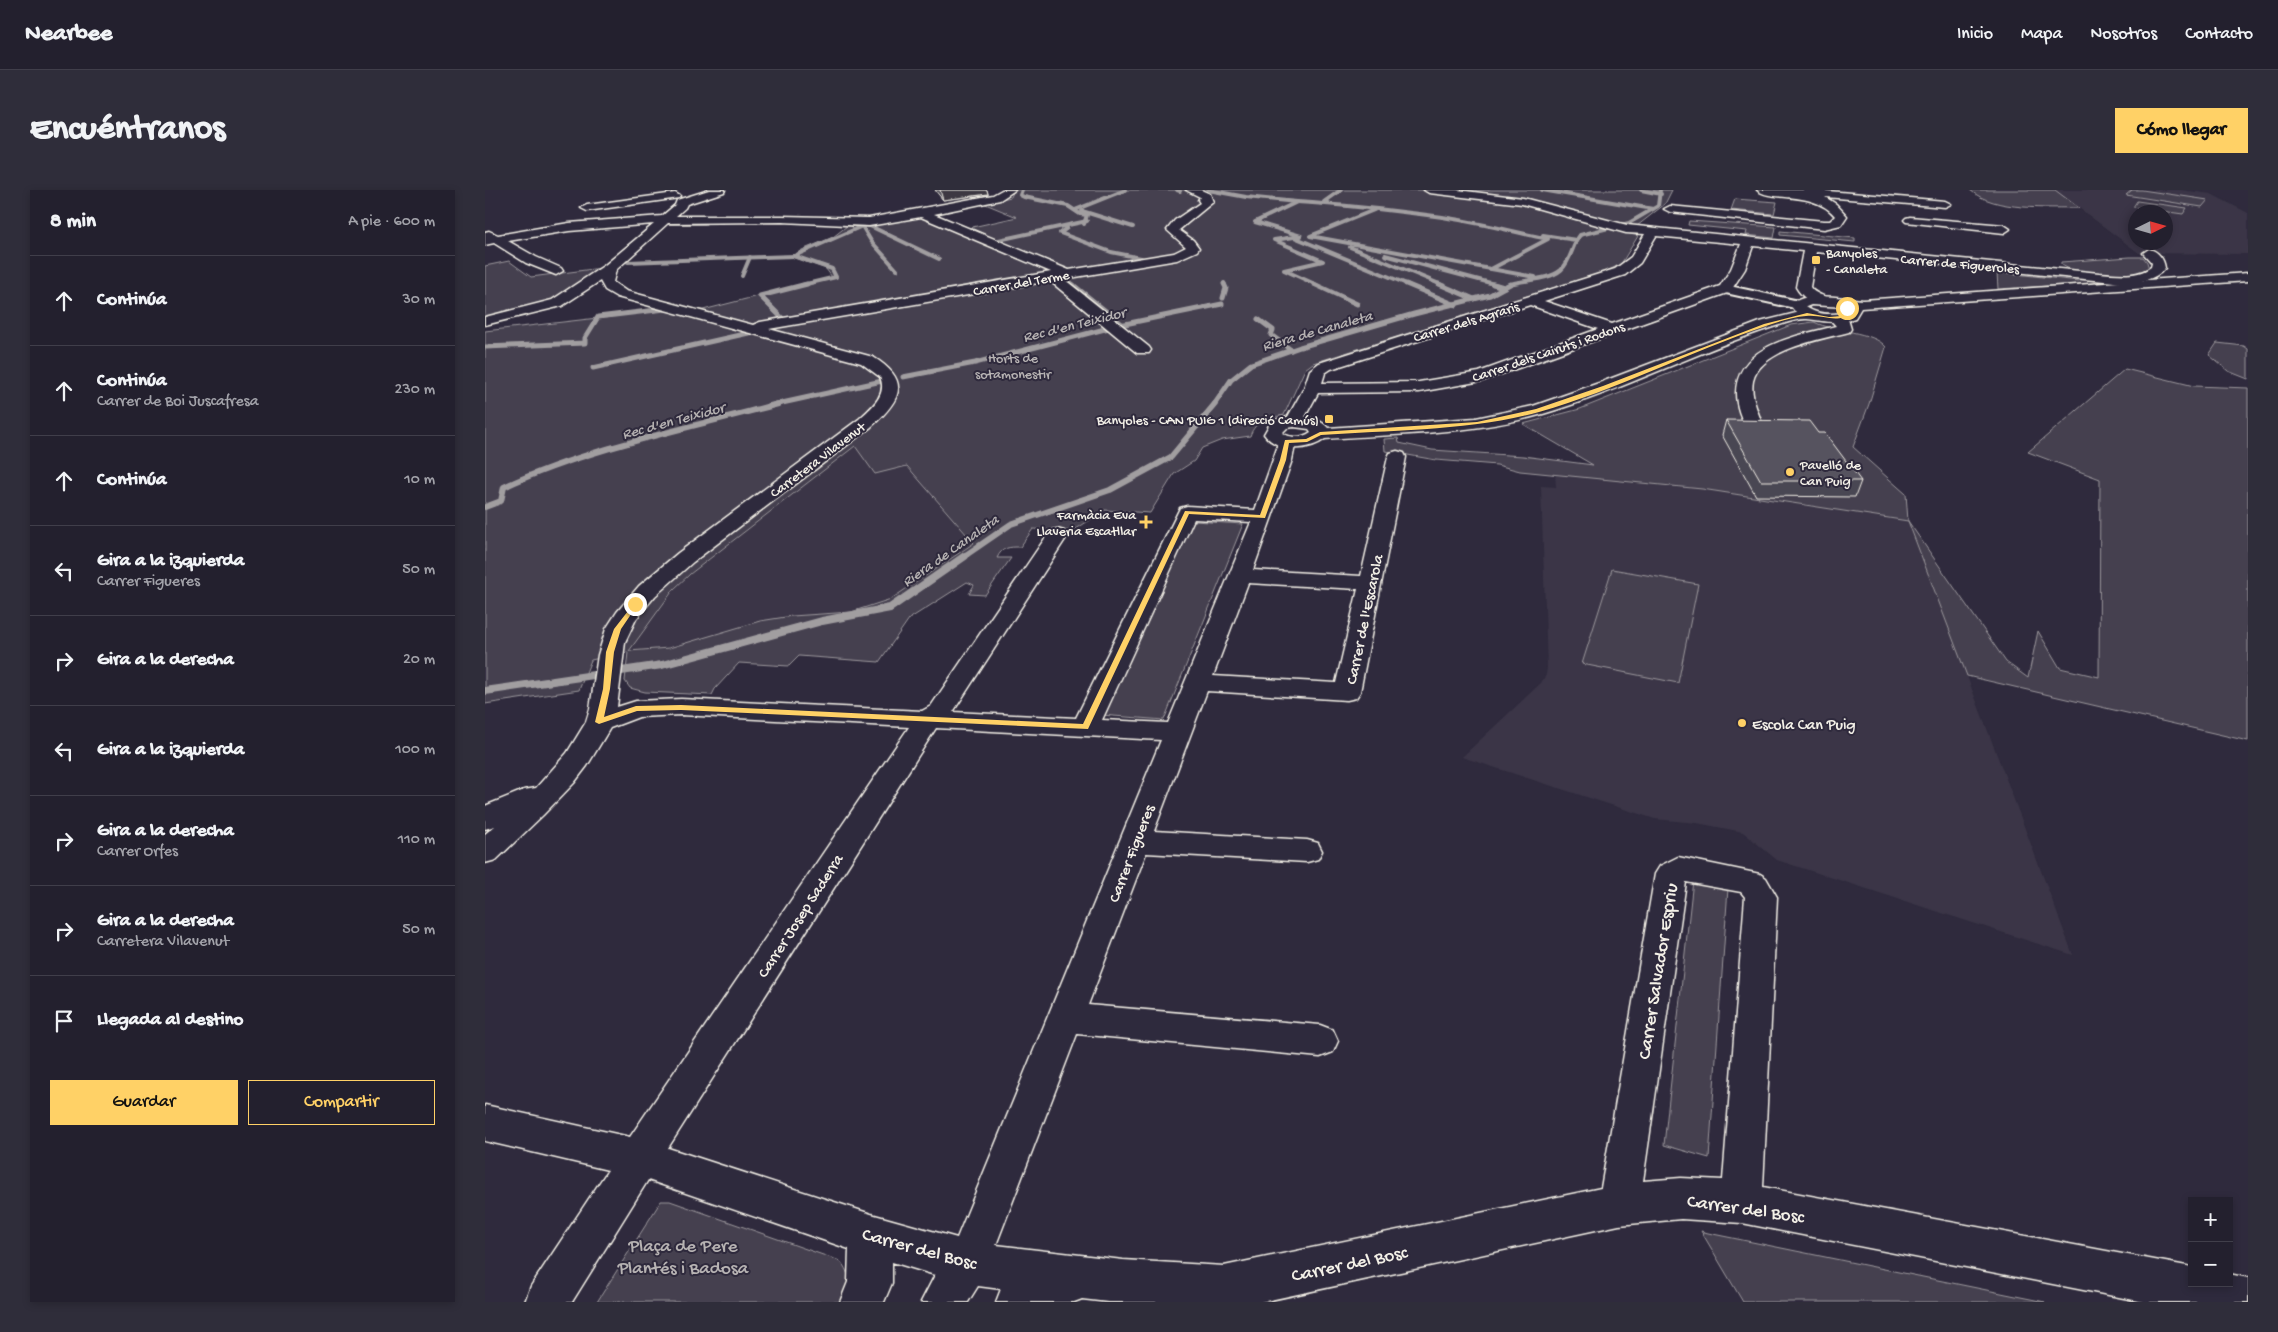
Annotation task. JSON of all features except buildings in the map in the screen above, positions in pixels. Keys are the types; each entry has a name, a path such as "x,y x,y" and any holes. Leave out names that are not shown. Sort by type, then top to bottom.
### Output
{"street":[{"path":"577,209 720,190"},
{"name":"Carrer del Terme","path":"751,329 1052,276 1150,261 1187,252 1193,248 1190,243 1173,230 1175,225 1194,215 1207,202 1204,200 1206,196 1191,190"},
{"name":"Carrer de Figueroles","path":"1429,190 1523,201 1604,224 1653,223 1748,241 2122,278 2153,274 2158,268 2158,262 2149,253"},
{"path":"1762,190 1945,204"},
{"path":"1670,209 1834,224 1839,220 1841,216 1838,212 1818,197 1795,192"},
{"path":"491,240 569,227 663,221 782,219 860,222 922,213 1005,193"},
{"path":"1653,223 1670,209 1677,195"},
{"path":"485,321 557,303 610,268 681,206 675,196"},
{"path":"1871,198 1908,230 1987,238"},
{"path":"922,213 1067,274"},
{"path":"1893,216 2004,228"},
{"name":"Carrer dels Agraris","path":"1290,432 1312,388 1318,370 1325,366 1602,278 1631,266 1637,259 1653,223"},
{"path":"485,234 491,240 556,271"},
{"path":"1748,241 1738,269 1725,289 1836,318 1843,322 1844,329 1821,333 1780,346 1752,364 1746,374 1743,388 1749,415 1754,426"},
{"path":"1917,246 1925,259"},
{"path":"1810,248 1803,287 1807,294 1827,302"},
{"name":"Carretera Vilavenut","path":"485,852 552,788 575,763 599,722 607,689 610,652 624,618 658,580 865,423 881,409 889,397 892,388 889,377 881,368 867,360 616,292 605,281 610,268"},
{"path":"1052,276 1143,350"},
{"path":"1290,432 1307,441 1320,434 1477,423 1537,410 1605,387 1765,325 1803,309 1808,301 1854,307 2248,277"},
{"name":"Carrer dels Cairuts i Rodons","path":"1312,388 1419,387 1482,376 1725,289"},
{"path":"1531,301 1611,329"},
{"path":"1836,318 1847,316 1854,307"},
{"name":"Carrer Figueres","path":"943,1302 968,1264 1263,517 1283,460 1290,432"},
{"name":"Carrer de l'Escarola","path":"1197,683 1347,692 1397,456"},
{"path":"1085,727 1187,512 1263,517"},
{"name":"Carrer Josep Saderra","path":"547,1302 639,1158 929,718 940,712 1057,535"},
{"path":"1239,576 1370,583"},
{"path":"599,722 636,709 681,707 1178,732"},
{"path":"485,818 552,788"},
{"path":"1134,841 1307,852"},
{"name":"Carrer Salvador Espriu","path":"1619,1204 1671,874 1678,868 1749,882 1755,886 1761,897 1742,1203"},
{"path":"1065,1018 1320,1041"},
{"name":"Carrer del Bosc","path":"485,1123 639,1158 871,1235 968,1264 1082,1277 1224,1288 1619,1204 1660,1198 1694,1197 1742,1203 2225,1299"},
{"path":"862,1302 869,1283 871,1235"},
{"path":"1018,1302 1082,1277"}],"shaded area":[{"path":"2055,190 2180,190 2211,194 2248,213 2248,254 2139,253 2135,250 2173,250 2173,205 2128,205 2128,245"},
{"path":"855,446 907,466 974,543 891,599 851,612 792,616 669,648 629,651 674,589 690,574"},
{"name":"Escola Can Puig","path":"1555,473 1702,489 1908,521 2073,955 1777,860 1743,832 1697,823 1655,819 1462,757 1541,683 1546,675 1541,486 1556,487"}],"green space":[{"name":"Horts de sotamonestir","path":"1014,190 1672,190 1665,204 1637,226 1614,223 1603,227 1638,236 1621,264 1607,271 1313,363 1305,369 1284,415 1259,423 1255,426 1250,436 1222,440 1202,448 1194,461 1174,474 1150,513 1105,510 1073,531 1033,529 1020,547 1006,548 999,554 997,558 1011,558 985,595 969,594 974,585 967,582 909,619 879,662 799,656 789,666 739,663 715,689 712,695 645,692 630,688 625,681 628,652 591,660 579,690 485,704 485,331 667,310 703,310 832,277 826,269 791,257 802,250 833,237 847,226 882,223 923,215 959,230 1017,217 983,203 1011,197","holes":["855,446 875,474 907,466 974,543 891,599 851,612 792,616 760,621 669,648 629,651 674,589 690,574"]},
{"path":"1970,190 2055,190 2079,208 2037,208 2007,205 1993,202"},
{"path":"2132,190 2208,200 2202,207 2126,195"},
{"path":"1735,199 1777,202 1774,214 1731,210"},
{"path":"2137,201 2166,205 2134,205"},
{"path":"2173,206 2187,208 2183,214 2173,213"},
{"path":"1689,221 1776,227 1774,238 1746,235 1747,231 1688,225"},
{"path":"1780,231 1855,238 1855,242 1780,235"},
{"path":"2143,257 2149,269 2131,274 2104,275 2078,271 2061,264 2061,262"},
{"path":"509,261 531,277 601,268 546,305 485,319 485,266"},
{"path":"1997,272 2079,281 2078,277 2111,282 1998,289"},
{"path":"1814,322 1872,338 1886,347 1869,404 1853,447 1906,494 1908,521 1702,489 1520,471 1497,465 1436,460 1385,451 1384,439 1398,438 1399,443 1432,450 1523,456 1593,465 1523,424 1580,409 1791,325"},
{"path":"2217,343 2244,346 2248,349 2248,379 2228,371 2209,355"},
{"path":"2125,369 2194,386 2248,388 2248,741 1967,676 1908,521 2006,662 2028,678 2038,631 2060,668 2099,677 2100,479 2028,452"},
{"path":"1193,521 1243,524 1164,720 1101,715"},
{"path":"1612,569 1698,584 1678,683 1582,664"},
{"path":"1693,880 1728,888 1709,1158 1664,1145"},
{"name":"Plaça de Pere Plantés i Badosa","path":"661,1201 670,1201 840,1261 844,1266 849,1281 845,1302 597,1302"},
{"path":"1701,1231 1708,1233 2045,1302 1743,1302"}],"waterway":[{"name":"Rec d'en Teixidor","path":"1022,190 1020,195 1024,197 1068,206 1080,214 1087,215 1085,221"},
{"path":"1075,210 1125,190"},
{"path":"1208,190 1246,197 1297,202"},
{"path":"1328,202 1324,202 1341,190"},
{"path":"1542,190 1653,209"},
{"path":"1641,190 1660,194"},
{"name":"Riera de Canaleta","path":"1653,209 1658,206 1660,194"},
{"path":"1294,237 1301,236 1255,222 1297,202"},
{"path":"1297,202 1449,218 1548,239 1491,269"},
{"name":"Riera de Canaleta","path":"1509,285 1556,274 1567,262 1580,235 1629,223 1653,209"},
{"path":"1374,210 1310,236 1491,269"},
{"path":"1082,211 1133,227"},
{"path":"1001,244 994,241 1085,221"},
{"path":"668,223 705,223"},
{"path":"838,224 870,226 939,259"},
{"path":"862,226 871,241 897,270"},
{"path":"794,256 860,227"},
{"name":"Rec d'en Teixidor","path":"1067,228 1060,233 1111,252 1141,258"},
{"path":"1543,235 1576,240"},
{"path":"1294,237 1409,285"},
{"path":"1294,237 1274,240 1323,261 1284,270 1317,285"},
{"path":"1350,247 1442,285"},
{"path":"1385,255 1498,285"},
{"path":"750,258 794,256"},
{"path":"794,256 832,269 836,277 802,285"},
{"path":"628,262 750,258"},
{"path":"742,276 750,258"},
{"path":"1491,269 1535,277"},
{"path":"1066,271 1069,272 1067,280 1074,285"},
{"path":"785,321 760,296 807,284"},
{"path":"1072,284 1122,325"},
{"name":"Rec d'en Teixidor","path":"1223,298 1226,288 1224,284"},
{"path":"1314,284 1357,304"},
{"path":"1406,284 1454,304"},
{"path":"1439,284 1474,299"},
{"name":"Riera de Canaleta","path":"1493,284 1504,287"},
{"name":"Riera de Canaleta","path":"1474,299 1490,295 1509,285"},
{"name":"Riera de Canaleta","path":"1454,304 1474,299"},
{"name":"Rec d'en Teixidor","path":"1122,325 1222,304"},
{"name":"Riera de Canaleta","path":"1214,405 1231,380 1251,364 1300,347 1454,304"},
{"path":"485,347 585,343 585,338 598,317 665,309"},
{"path":"1258,319 1273,330 1271,335 1291,350"},
{"name":"Rec d'en Teixidor","path":"903,377 975,363 1122,325"},
{"path":"593,368 753,332"},
{"name":"Rec d'en Teixidor","path":"773,405 882,381"},
{"name":"Rec d'en Teixidor","path":"485,507 501,501 504,487 570,461 639,440 778,404"},
{"name":"Riera de Canaleta","path":"963,557 1011,524 1110,490 1171,457 1215,404"},
{"name":"Riera de Canaleta","path":"485,691 662,665 822,621 890,608 965,556"}],"place":[{"name":"Banyoles - Canaleta","path":"1816,260"},
{"name":"Banyoles - CAN PUIG 1 (direcció Camús)","path":"1329,419"},
{"name":"Pavelló de Can Puig","path":"1790,472"},
{"name":"Farmàcia Eva Llaveria Escatllar","path":"1146,522"},
{"name":"Escola Can Puig","path":"1742,723"}],"route":[{"path":"635,604 618,629 610,652 607,689 599,722 636,709 681,707 1085,727 1187,512 1263,517 1283,460 1287,442 1307,441 1320,434 1477,423 1537,410 1605,387 1765,325 1807,314 1842,318 1851,312 1847,308"}]}
